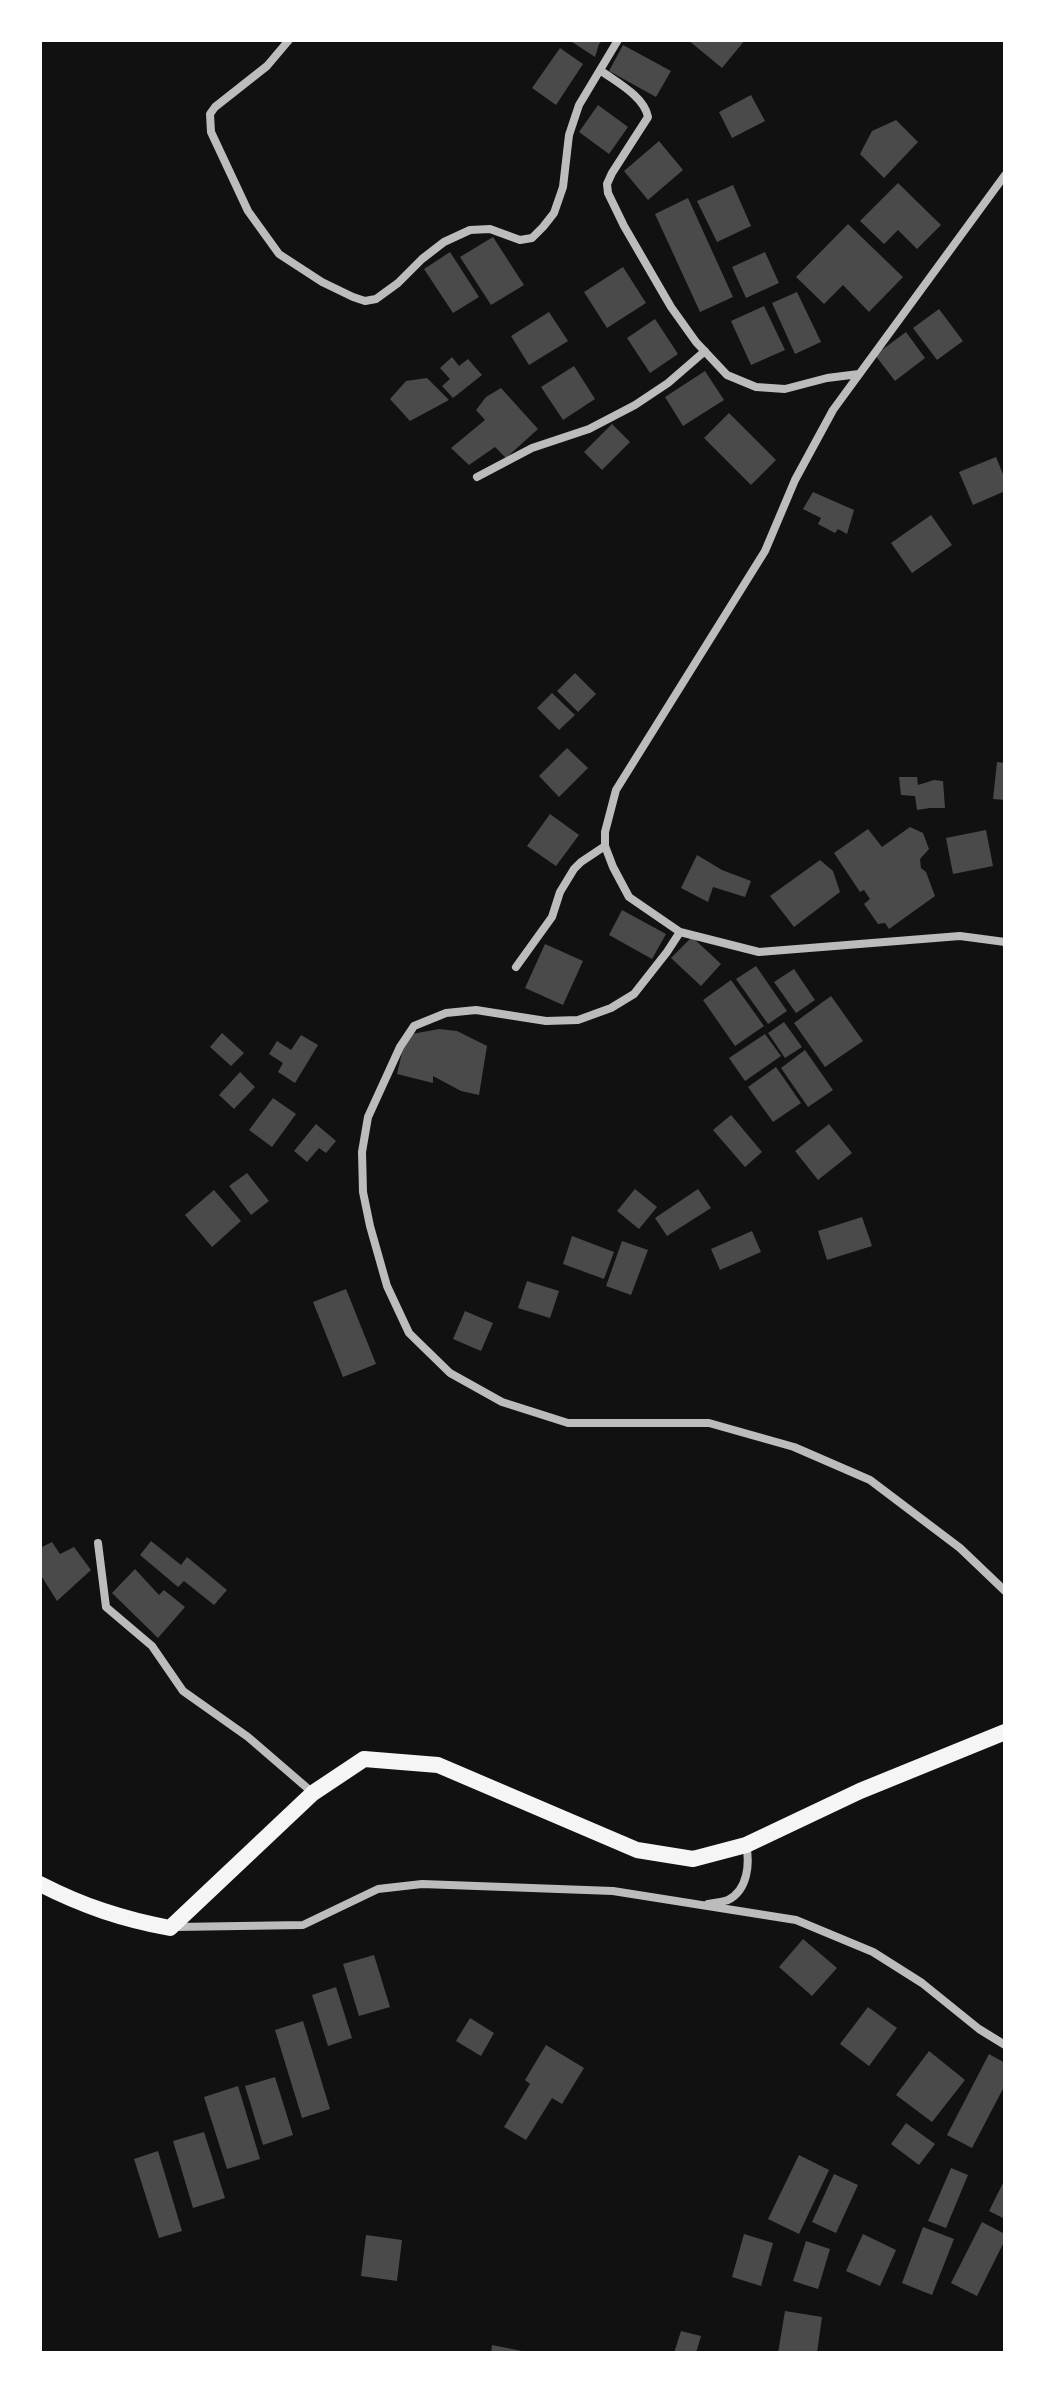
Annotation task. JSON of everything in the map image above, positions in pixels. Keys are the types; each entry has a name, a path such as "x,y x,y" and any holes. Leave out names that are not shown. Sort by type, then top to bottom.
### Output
{"main road":[{"path":"40,1884 77,1903 130,1920 170,1928 313,1793 364,1759 438,1765 637,1850 693,1859 746,1845 860,1791 1005,1732"}],"street":[{"path":"289,40 267,66 215,107 210,114 211,132 248,211 279,254 322,282 365,301 376,299 398,283 444,242 470,230 490,229 520,240 532,238 554,213 563,187 569,135 579,105 618,40"},
{"path":"600,70 630,92 646,108 648,117 607,184 613,205 671,307 705,351 727,375 756,387 785,389 827,378 859,374"},
{"path":"1005,175 833,410 795,480 765,551 616,790 605,832 605,846 629,897 680,932 759,952 960,936 1005,942"},
{"path":"477,477 532,448 589,429 635,405 668,383 705,351"},
{"path":"516,967 552,917 560,892 574,869 605,846"},
{"path":"680,932 634,994 611,1008 578,1020 546,1021 476,1010 446,1013 414,1026 400,1047 368,1117 362,1152 363,1192 370,1226 387,1286 409,1333 450,1373 502,1402 568,1423 709,1423 794,1447 870,1480 960,1548 1005,1591"},
{"path":"98,1543 106,1607 152,1646 183,1691 248,1737 313,1793"},
{"path":"704,1905 730,1899 744,1883 750,1861 746,1845"},
{"path":"170,1928 303,1925 378,1889 422,1884 613,1891 796,1920 873,1952 922,1983 979,2029 1005,2045"}],"building":[{"path":"569,40 603,40 595,57"},
{"path":"688,40 745,40 722,68"},
{"path":"623,45 671,71 656,97 609,71"},
{"path":"560,48 583,64 556,105 532,88"},
{"path":"751,95 765,121 732,138 719,112"},
{"path":"598,105 628,127 609,154 579,132"},
{"path":"896,120 918,142 884,178 860,154 872,131"},
{"path":"659,141 683,170 648,200 624,171"},
{"path":"898,183 941,225 917,249 898,230 884,244 860,221"},
{"path":"733,185 751,226 717,242 697,201"},
{"path":"688,198 733,297 700,312 655,214"},
{"path":"848,224 903,277 869,312 843,285 824,304 796,277"},
{"path":"493,237 524,285 491,305 460,257"},
{"path":"450,252 479,297 453,313 424,269"},
{"path":"765,252 779,283 746,298 732,267"},
{"path":"623,267 646,303 607,328 584,292"},
{"path":"797,292 821,342 795,354 772,303"},
{"path":"764,306 785,350 751,365 731,321"},
{"path":"939,309 963,341 937,360 913,328"},
{"path":"549,312 568,341 529,365 511,336"},
{"path":"655,319 678,354 650,373 627,338"},
{"path":"906,332 925,358 895,381 875,355"},
{"path":"452,357 459,366 468,359 482,375 453,398 442,386 450,379 440,368"},
{"path":"574,366 595,399 563,420 541,387"},
{"path":"705,371 724,400 683,426 665,397"},
{"path":"427,378 449,400 410,421 390,399 406,381"},
{"path":"501,388 538,429 506,458 495,447 469,465 451,448 485,420 476,410 486,397"},
{"path":"729,413 776,460 751,485 704,438"},
{"path":"612,424 630,442 602,470 584,452"},
{"path":"996,457 1005,479 1005,491 973,505 959,472"},
{"path":"813,492 854,510 847,534 838,529 835,533 818,524 821,518 803,509"},
{"path":"931,515 952,545 912,573 891,543"},
{"path":"575,673 596,694 578,712 557,691"},
{"path":"552,693 575,715 559,730 537,708"},
{"path":"567,748 588,768 559,797 539,776"},
{"path":"997,762 1005,763 1005,800 993,799"},
{"path":"899,777 917,777 918,785 934,780 943,781 945,808 917,810 915,796 901,795"},
{"path":"550,814 579,835 556,866 527,846"},
{"path":"910,827 923,833 929,849 920,859 921,868 926,872 935,896 889,929 885,923 878,924 864,904 870,899 864,890 860,892 834,853 868,829 882,847"},
{"path":"986,830 993,866 953,874 946,838"},
{"path":"697,855 722,870 751,881 745,897 713,887 708,902 681,888"},
{"path":"820,860 833,871 840,892 794,927 770,896"},
{"path":"622,910 666,934 652,959 609,935"},
{"path":"692,937 721,964 701,986 671,958"},
{"path":"545,944 583,961 563,1005 525,988"},
{"path":"756,966 787,1011 768,1024 736,979"},
{"path":"794,969 815,1000 796,1013 774,982"},
{"path":"731,980 764,1026 735,1046 703,1000"},
{"path":"831,996 863,1041 825,1067 794,1023"},
{"path":"784,1022 802,1047 785,1058 768,1033"},
{"path":"439,1029 457,1031 487,1046 479,1095 461,1091 433,1076 433,1083 397,1074 403,1048 412,1034"},
{"path":"222,1033 244,1053 231,1066 210,1047"},
{"path":"765,1034 781,1056 745,1081 729,1058"},
{"path":"301,1035 318,1045 295,1083 278,1072 283,1063 269,1054 277,1041 291,1050"},
{"path":"805,1050 833,1090 808,1107 781,1068"},
{"path":"776,1067 801,1103 773,1122 748,1087"},
{"path":"240,1072 255,1087 234,1109 219,1095"},
{"path":"273,1098 296,1114 272,1147 249,1130"},
{"path":"731,1115 762,1152 745,1167 713,1130"},
{"path":"316,1124 336,1141 326,1153 319,1148 307,1162 294,1151"},
{"path":"829,1124 852,1153 818,1180 795,1151"},
{"path":"247,1173 269,1201 251,1215 229,1186"},
{"path":"635,1189 657,1207 639,1229 617,1211"},
{"path":"698,1189 711,1208 667,1236 655,1218"},
{"path":"214,1190 241,1221 212,1247 185,1215"},
{"path":"862,1217 872,1246 827,1260 818,1231"},
{"path":"752,1231 761,1252 720,1270 711,1249"},
{"path":"572,1236 614,1252 604,1279 563,1264"},
{"path":"622,1241 648,1250 631,1295 606,1286"},
{"path":"527,1281 559,1291 550,1318 518,1308"},
{"path":"346,1289 376,1364 343,1377 313,1302"},
{"path":"465,1311 493,1323 481,1351 453,1339"},
{"path":"151,1541 181,1565 187,1557 227,1590 214,1605 184,1581 178,1587 140,1555"},
{"path":"52,1542 60,1554 74,1547 91,1570 57,1601 40,1574 40,1548"},
{"path":"135,1569 159,1595 164,1590 185,1607 158,1638 112,1593"},
{"path":"803,1939 837,1968 812,1996 779,1967"},
{"path":"374,1955 390,2007 359,2016 343,1964"},
{"path":"336,1987 352,2038 328,2046 312,1995"},
{"path":"868,2007 897,2028 869,2066 840,2044"},
{"path":"470,2018 494,2033 481,2056 456,2041"},
{"path":"303,2021 330,2109 302,2118 275,2030"},
{"path":"546,2045 584,2068 562,2104 552,2098 526,2140 504,2127 530,2084 525,2080"},
{"path":"929,2051 965,2080 932,2122 896,2095"},
{"path":"989,2054 1005,2063 1005,2085 972,2148 947,2135"},
{"path":"275,2077 293,2135 263,2145 245,2086"},
{"path":"238,2086 260,2159 227,2169 204,2097"},
{"path":"906,2123 935,2144 919,2165 891,2144"},
{"path":"204,2132 225,2198 193,2208 173,2141"},
{"path":"158,2151 182,2231 159,2238 134,2159"},
{"path":"799,2155 829,2170 799,2234 768,2219"},
{"path":"951,2168 968,2175 946,2228 928,2221"},
{"path":"834,2174 858,2185 836,2233 812,2222"},
{"path":"1005,2179 1005,2219 989,2211"},
{"path":"982,2222 1005,2234 1005,2240 977,2296 951,2283"},
{"path":"923,2227 954,2239 932,2295 902,2283"},
{"path":"744,2234 773,2243 761,2286 732,2277"},
{"path":"863,2234 896,2250 880,2286 846,2271"},
{"path":"366,2235 402,2240 397,2281 361,2276"},
{"path":"806,2241 830,2249 818,2289 793,2281"},
{"path":"785,2311 822,2317 817,2353 778,2353"},
{"path":"681,2331 701,2336 696,2353 674,2353"},
{"path":"492,2345 527,2352 491,2353"}]}
